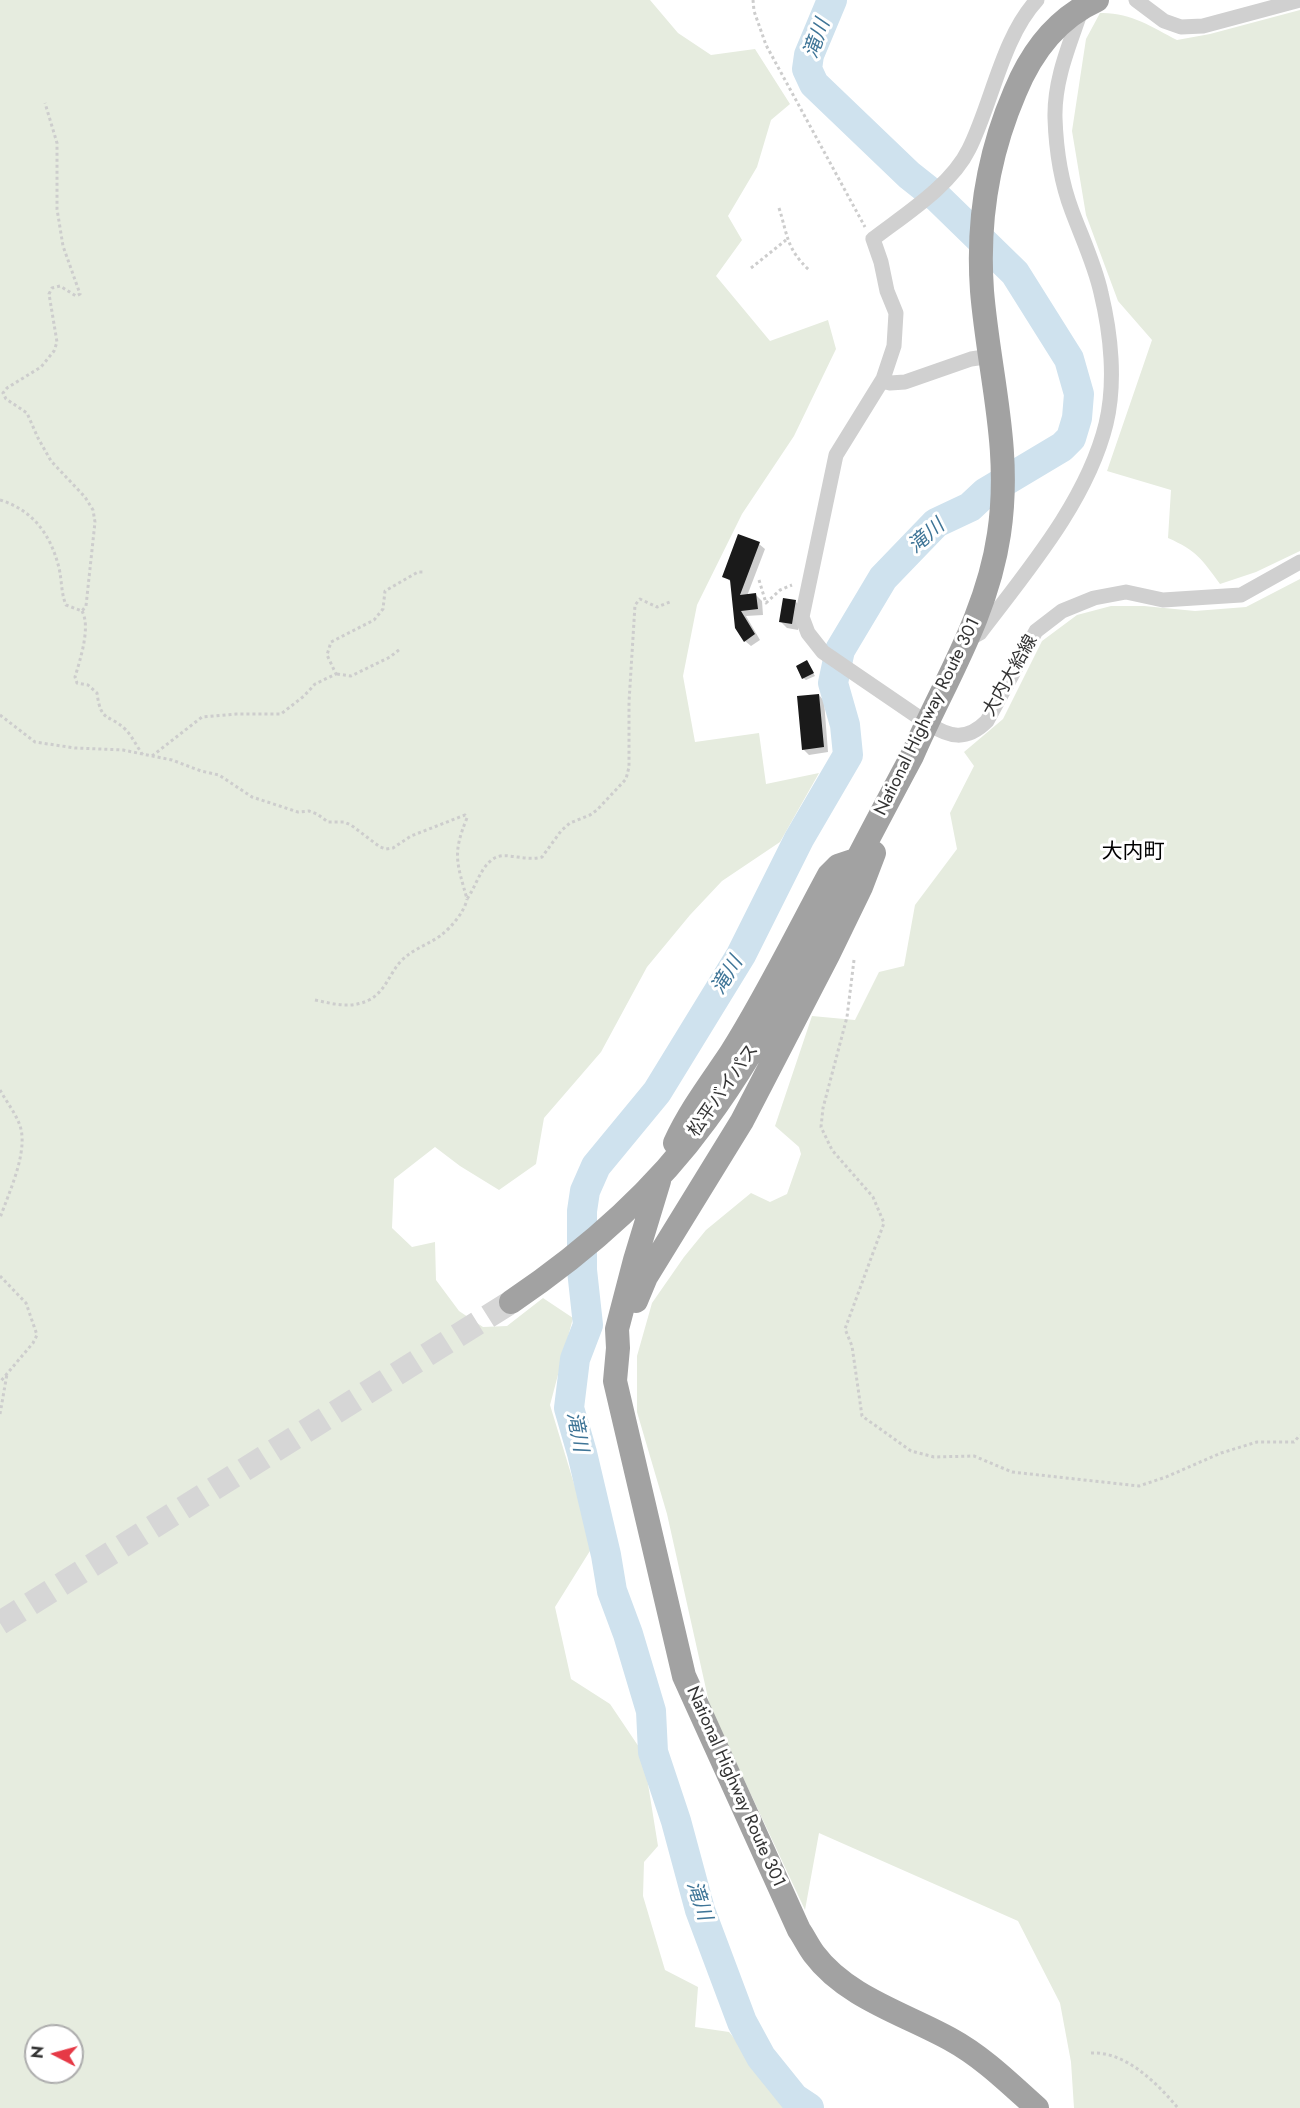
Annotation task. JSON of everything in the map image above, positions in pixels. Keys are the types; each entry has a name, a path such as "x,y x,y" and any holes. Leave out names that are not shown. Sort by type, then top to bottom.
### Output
{"highway":[{"name":"National Highway Route 301","path":"873,828 912,756 968,639 984,598 993,564 1002,504 1002,441 982,292 983,211 990,162 999,131 1017,86 1038,47 1051,33 1089,4"},
{"name":"松平バイパス","path":"510,1302 591,1242 631,1206 672,1163 706,1121 747,1061 873,828"},
{"path":"618,1348 624,1338 646,1277 742,1121 861,887 875,849 873,828"},
{"name":"National Highway Route 301","path":"856,860 838,866 829,874 731,1053 695,1103 682,1127 656,1188 635,1260 617,1329 615,1381 684,1676 800,1930 814,1954 837,1977 859,1993 951,2039 972,2053 1037,2108"}],"street":[{"path":"873,239 940,185 969,151 1013,37 1025,12 1037,0"},
{"path":"1136,0 1164,21 1181,27 1203,26 1300,0"},
{"path":"968,639 980,633 1056,528 1086,479 1099,448 1106,422 1110,393 1108,327 1101,292 1088,249 1071,209 1064,182 1058,154 1055,117 1058,81 1089,4"},
{"name":"大内大給線","path":"873,239 887,291 896,313 894,346 882,381 836,455 802,617 808,633 823,652 940,731 960,735 980,728 987,721 1036,631 1062,611 1094,598 1125,592 1163,600 1240,595 1300,562"},
{"path":"882,381 890,384 905,382 971,359 991,356"}],"path":[{"path":"753,0 754,11 766,45 844,191 873,239"},
{"path":"45,103 57,143 57,208 63,246 80,294 75,296 60,286 52,288 49,294 57,342 54,351 41,367 3,393 6,399 27,413 51,461 85,497 93,510 95,522 89,585 86,606 82,611"},
{"path":"779,208 786,230 786,240 809,270"},
{"path":"751,268 786,240"},
{"path":"0,500 28,513 45,531 59,568 66,605 82,611 85,616 75,677 77,683 88,685 97,693 99,708 108,718 126,729 143,755"},
{"path":"336,674 327,655 331,642 374,620 383,609 385,591 418,572 424,572"},
{"path":"759,580 766,603 780,590 790,585 809,585"},
{"path":"315,1000 349,1006 370,1000 382,992 395,968 403,959 417,947 440,936 448,929 459,915 489,860 504,855 542,857 561,831 570,823 597,810 626,778 629,767 628,702 634,605 640,600 657,607 670,602"},
{"path":"152,756 202,717 281,714 315,684 336,674 351,675 390,657 400,649"},
{"path":"0,714 35,742 75,748 123,750 172,760 219,776 252,797 298,812 309,811 328,822 344,822 386,849 393,848 411,836 465,815 467,818 456,850 467,899"},
{"path":"854,960 847,1017 823,1108 821,1127 832,1150 873,1197 884,1223 845,1329 852,1346 862,1416 911,1451 934,1457 974,1456 1012,1472 1067,1476 1139,1486 1221,1453 1257,1442 1294,1442 1300,1435"},
{"path":"0,1090 19,1124 23,1137 21,1155 0,1218"},
{"path":"0,1276 26,1303 37,1335 33,1343 0,1382"},
{"path":"0,1414 7,1373"},
{"path":"1091,2054 1103,2053 1117,2057 1164,2091 1178,2108"}],"shaded area":[{"path":"0,0 650,0 678,33 711,55 755,49 790,104 771,120 757,167 728,216 742,240 716,276 770,341 828,320 836,349 794,436 742,514 697,605 683,676 695,742 759,733 766,784 819,773 780,842 722,881 647,967 601,1052 544,1118 536,1164 499,1190 460,1166 435,1147 394,1179 392,1228 412,1247 435,1242 436,1280 459,1311 483,1327 507,1326 543,1298 573,1318 550,1405 593,1546 555,1607 571,1679 610,1704 643,1753 658,1846 644,1862 643,1896 665,1970 698,1987 695,2027 729,2032 773,2084 787,2108 0,2108"},
{"path":"1300,10 1300,551 1256,572 1220,584 1198,556 1168,538 1171,490 1107,471 1152,340 1118,301 1086,215 1072,131 1086,39 1100,13 1131,18 1150,25 1177,40 1210,34"},
{"path":"1300,579 1300,2108 1074,2108 1071,2062 1060,2003 1018,1921 819,1833 805,1910 710,1707 667,1514 637,1412 637,1356 652,1303 706,1230 751,1193 770,1202 787,1194 801,1154 799,1147 775,1126 812,1016 855,1020 879,972 904,966 915,905 957,849 950,813 974,766 964,752 1003,719 1042,641 1077,615 1111,606 1144,606 1195,611 1246,607"}],"building":[{"path":"738,534 760,542 740,595 756,593 758,609 741,611 755,634 744,642 735,628 730,580 722,577"},
{"path":"783,598 796,600 792,624 779,622"},
{"path":"807,660 814,673 802,679 796,666"},
{"path":"819,694 824,747 802,750 797,696"}],"waterway":[{"name":"滝川","path":"809,2108 794,2098 761,2057 742,2022 700,1910 676,1821 653,1752 651,1711 628,1634 612,1591 606,1555 569,1408 575,1359 588,1325 582,1270 582,1211 585,1191 596,1166 657,1092 741,955 799,839 848,755 845,725 833,683 840,650 883,578 936,523 970,507 985,493 1062,447 1071,438 1077,418 1079,394 1069,359 1015,273 938,198 909,175 814,84 807,69 809,55 832,0"}],"tunnel":[{"path":"0,1623 511,1302"}],"district":[{"name":"大内町","path":"1133,853"}]}
